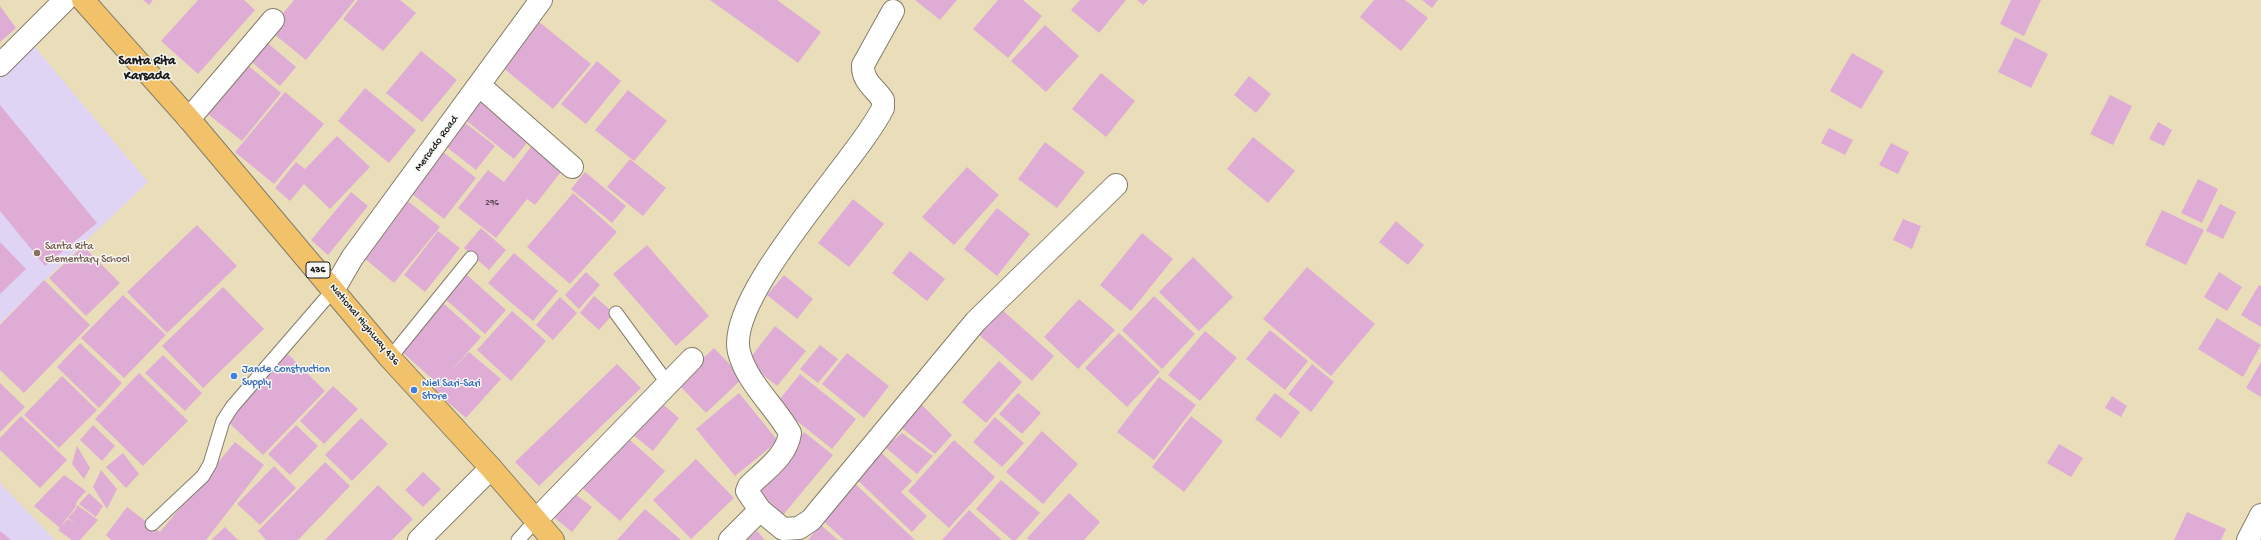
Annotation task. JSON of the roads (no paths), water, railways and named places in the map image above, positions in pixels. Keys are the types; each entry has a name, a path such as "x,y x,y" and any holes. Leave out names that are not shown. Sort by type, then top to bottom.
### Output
{"main road":[{"name":"National Highway 436","path":"86,1 334,289 390,358 491,468 553,540"}],"street":[{"path":"0,65 65,0"},
{"name":"Mercado Road","path":"334,289 352,258 541,0"},
{"path":"893,11 863,65 863,72 866,80 884,100 881,112 770,267 744,313 739,332 739,350 745,370 790,433 789,443 783,452 749,486 748,494 760,510 783,529 799,528 811,520 976,321 1116,185"},
{"path":"189,119 273,20"},
{"path":"479,85 572,167"},
{"path":"536,520 692,359"},
{"path":"419,540 491,468"},
{"path":"730,540 760,510"},
{"path":"2248,540 2261,515"}],"lane":[{"path":"390,358 471,258"},
{"path":"152,524 203,476 213,457 223,421 232,407 334,289"},
{"path":"616,313 668,384"},
{"path":"518,540 536,520"}],"place":[{"name":"Santa Rita Elementary School","path":"37,253"},
{"name":"Jande Construction Supply","path":"234,376"},
{"name":"Niel Sari-Sari Store","path":"414,390"}],"district":[{"name":"Santa Rita Karsada","path":"147,70"}]}
